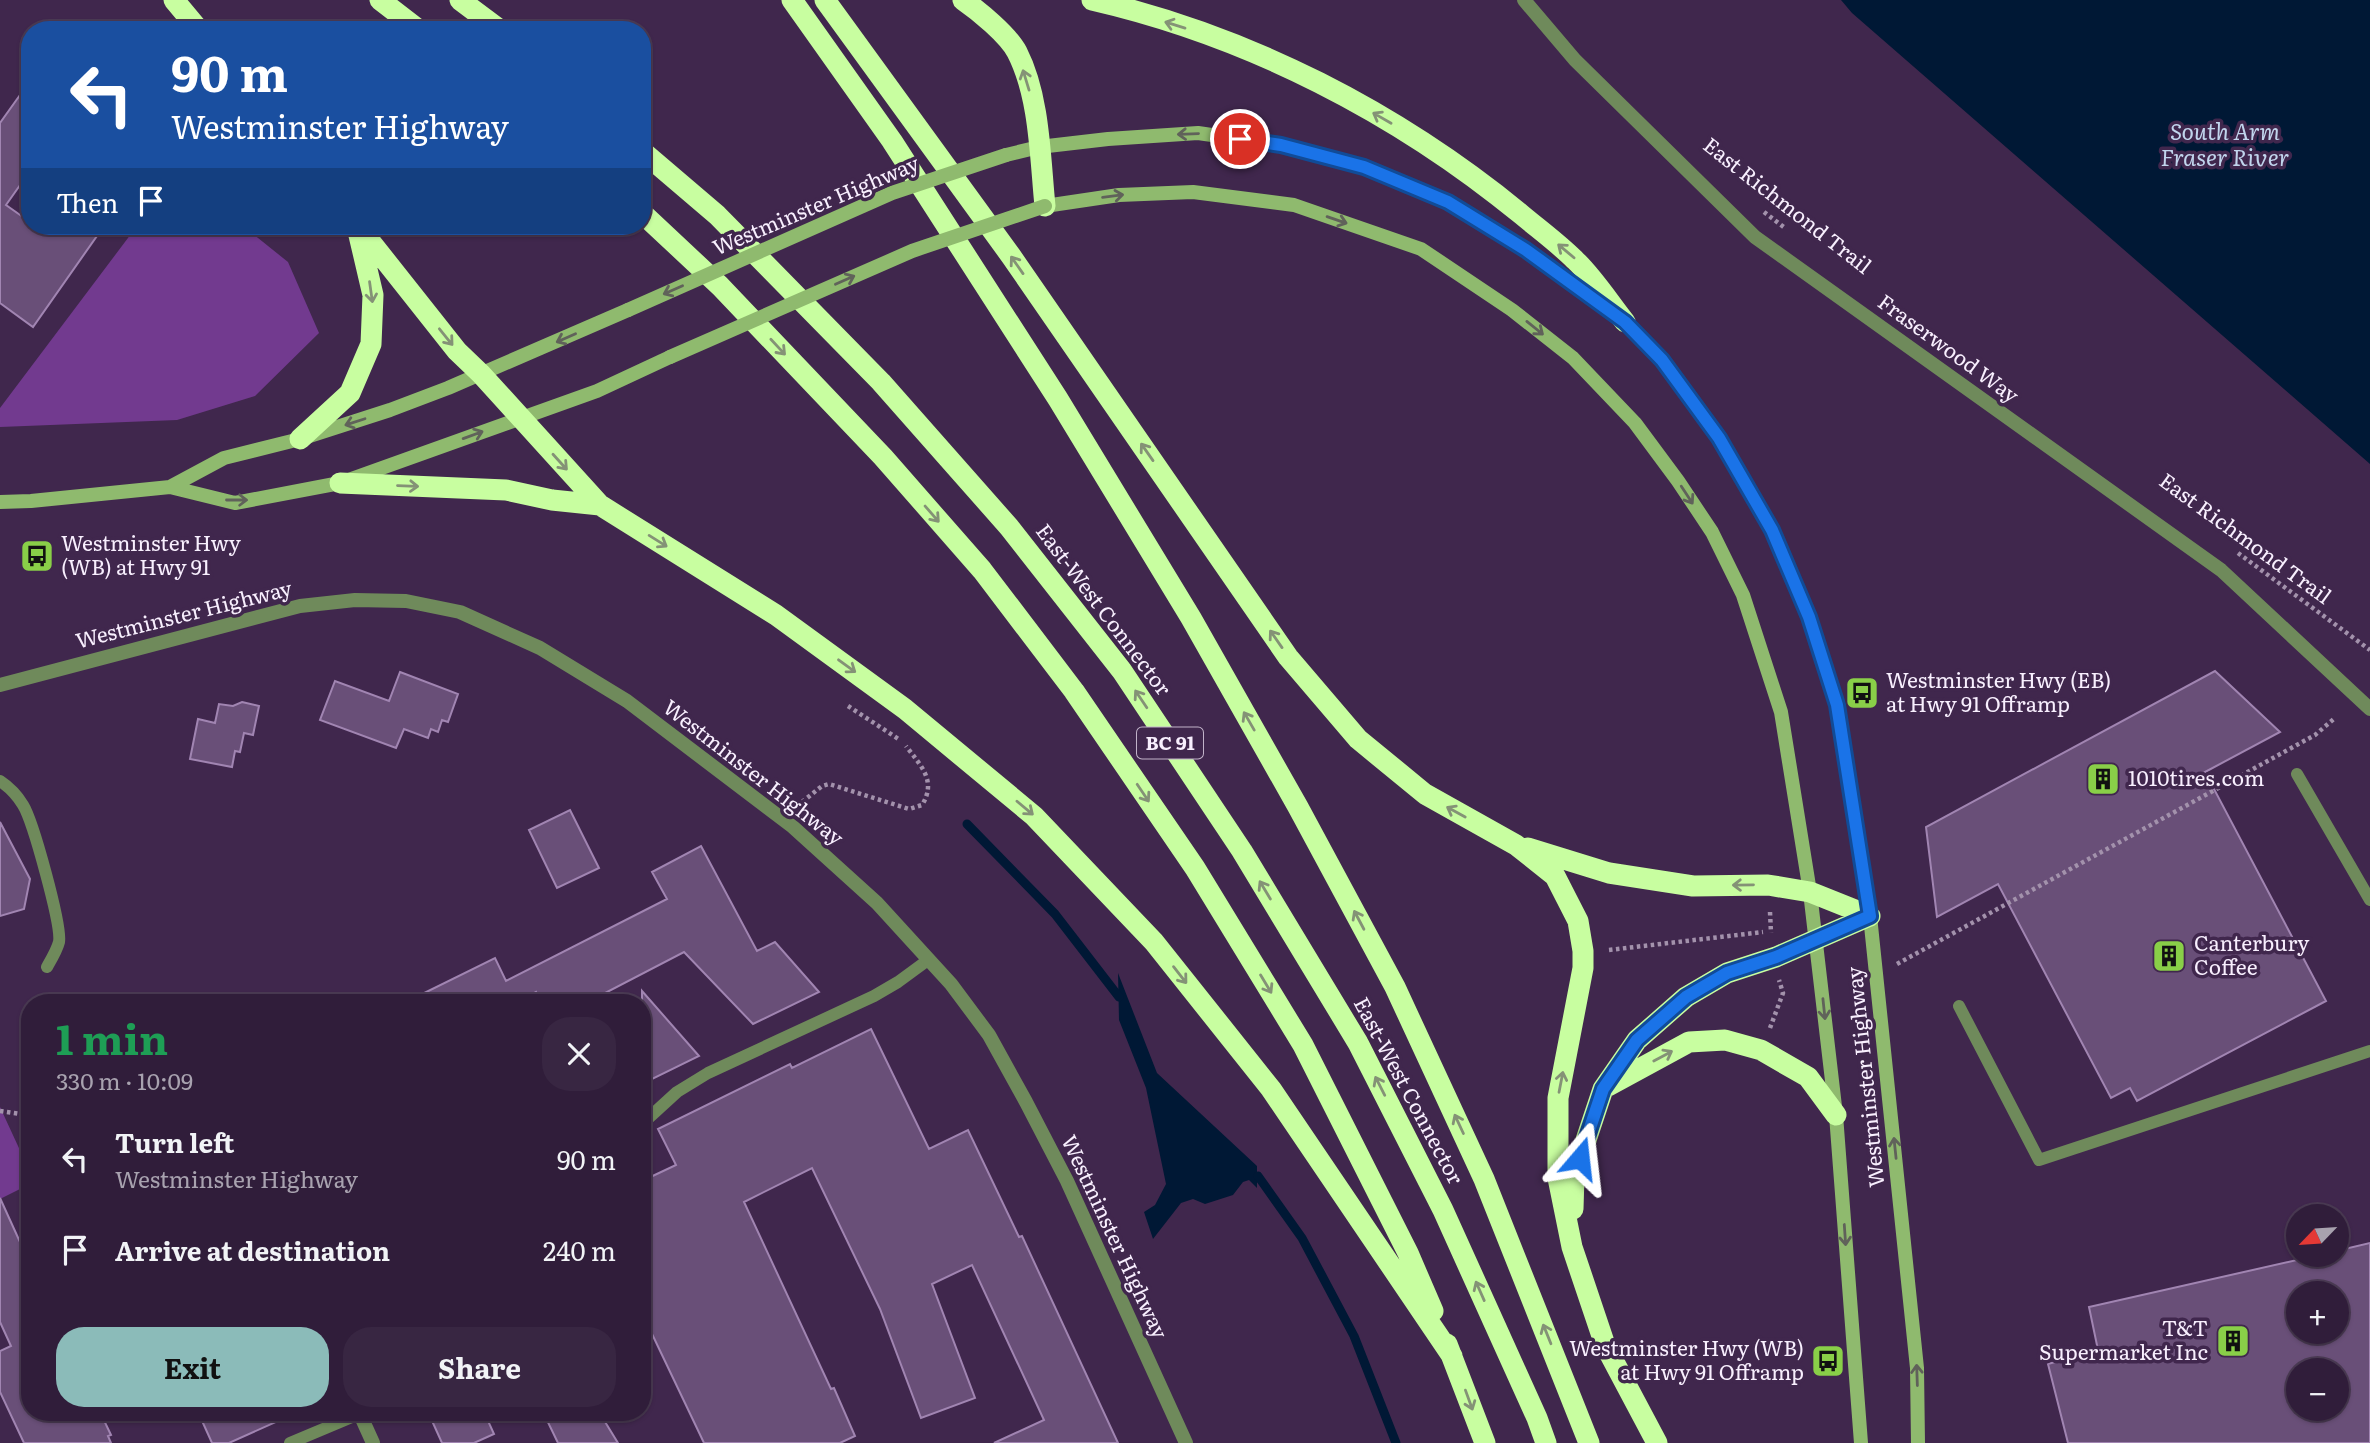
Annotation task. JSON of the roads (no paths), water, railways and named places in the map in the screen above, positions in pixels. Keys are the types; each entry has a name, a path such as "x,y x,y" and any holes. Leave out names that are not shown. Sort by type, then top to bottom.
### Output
{"highway":[{"path":"174,0 192,21"},
{"path":"380,0 407,21"},
{"path":"460,0 488,21"},
{"path":"792,0 892,141 1058,399 1191,618 1298,807 1395,987 1478,1167 1590,1443"},
{"path":"825,0 1011,256 1288,657 1358,739 1415,787 1516,845 1555,876 1578,921 1583,951 1583,968 1558,1098 1558,1178 1572,1247 1605,1345 1657,1443"},
{"path":"963,0 982,13 1017,50 1036,114 1045,206"},
{"path":"1092,0 1232,43 1334,90 1422,141 1492,190 1576,260 1625,322"},
{"name":"East-West Connector","path":"651,159 717,215 881,382 1009,527 1122,671 1242,851 1358,1043 1443,1210 1546,1443"},
{"name":"BC 91","path":"651,221 720,286 883,457 982,570 1074,691 1195,868 1303,1045 1408,1253 1485,1443"},
{"path":"300,439 350,393 371,344 373,295 359,235"},
{"path":"364,235 457,351 600,505 776,615 905,709 1034,816 1154,942 1271,1089 1452,1356"},
{"path":"340,483 506,490 552,500 600,505"},
{"path":"1516,845 1620,875 1693,886 1768,885 1810,892 1870,916"},
{"path":"1572,1247 1574,1176 1603,1089 1637,1040 1686,997 1727,973 1816,941 1870,916"},
{"path":"1603,1089 1689,1042 1725,1040 1761,1051 1808,1077 1836,1115"}],"main road":[{"name":"Westminster Highway","path":"170,487 224,458 300,439 390,411 481,374 892,193 1006,155 1039,147 1198,133 1281,145 1364,167 1448,202 1526,250 1625,322 1662,360 1719,438 1772,530 1809,617 1837,705 1870,916 1917,1368 1918,1443"},
{"name":"Westminster Highway","path":"0,502 170,487 235,503 340,483 597,391 912,251 1045,206 1119,195 1194,192 1294,205 1421,249 1513,310 1573,359 1635,423 1712,532 1743,595 1781,712 1810,892 1836,1115 1861,1443"}],"street":[{"name":"Fraserwood Way","path":"1524,0 1574,60 1755,237 2221,570 2370,709"},
{"name":"Westminster Highway","path":"0,685 300,606 355,600 407,601 460,612 540,648 627,701 793,827 877,903 951,984 989,1035 1067,1181 1186,1443"},
{"path":"363,1421 373,1443"}],"lane":[{"path":"2297,774 2370,900"},
{"path":"0,781 8,786 24,806 52,896 59,941 47,967"},
{"path":"651,1116 677,1092 708,1073 865,1000 898,982 928,960"},
{"path":"1959,1006 2039,1160 2370,1051"},
{"path":"290,1443 341,1421"}],"water":[{"name":"South Arm Fraser River","path":"1841,0 2370,0 2370,464 1852,13"},
{"path":"1118,973 1157,1073 1257,1166 1257,1188 1249,1180 1243,1182 1233,1195 1205,1204 1193,1199 1181,1203 1153,1239 1144,1212 1155,1205 1166,1184 1146,1088 1119,1020"}],"waterway":[{"path":"967,824 1055,914 1119,997"},
{"path":"1258,1176 1302,1238 1354,1336 1396,1443"}],"place":[{"name":"Westminster Hwy (WB) at Hwy 91","path":"37,556"},
{"name":"Westminster Hwy (EB) at Hwy 91 Offramp","path":"1862,693"},
{"name":"1010tires.com","path":"2103,779"},
{"name":"Canterbury Coffee","path":"2169,956"},
{"name":"T&T Supermarket Inc","path":"2233,1341"},
{"name":"Westminster Hwy (WB) at Hwy 91 Offramp","path":"1828,1361"}]}
